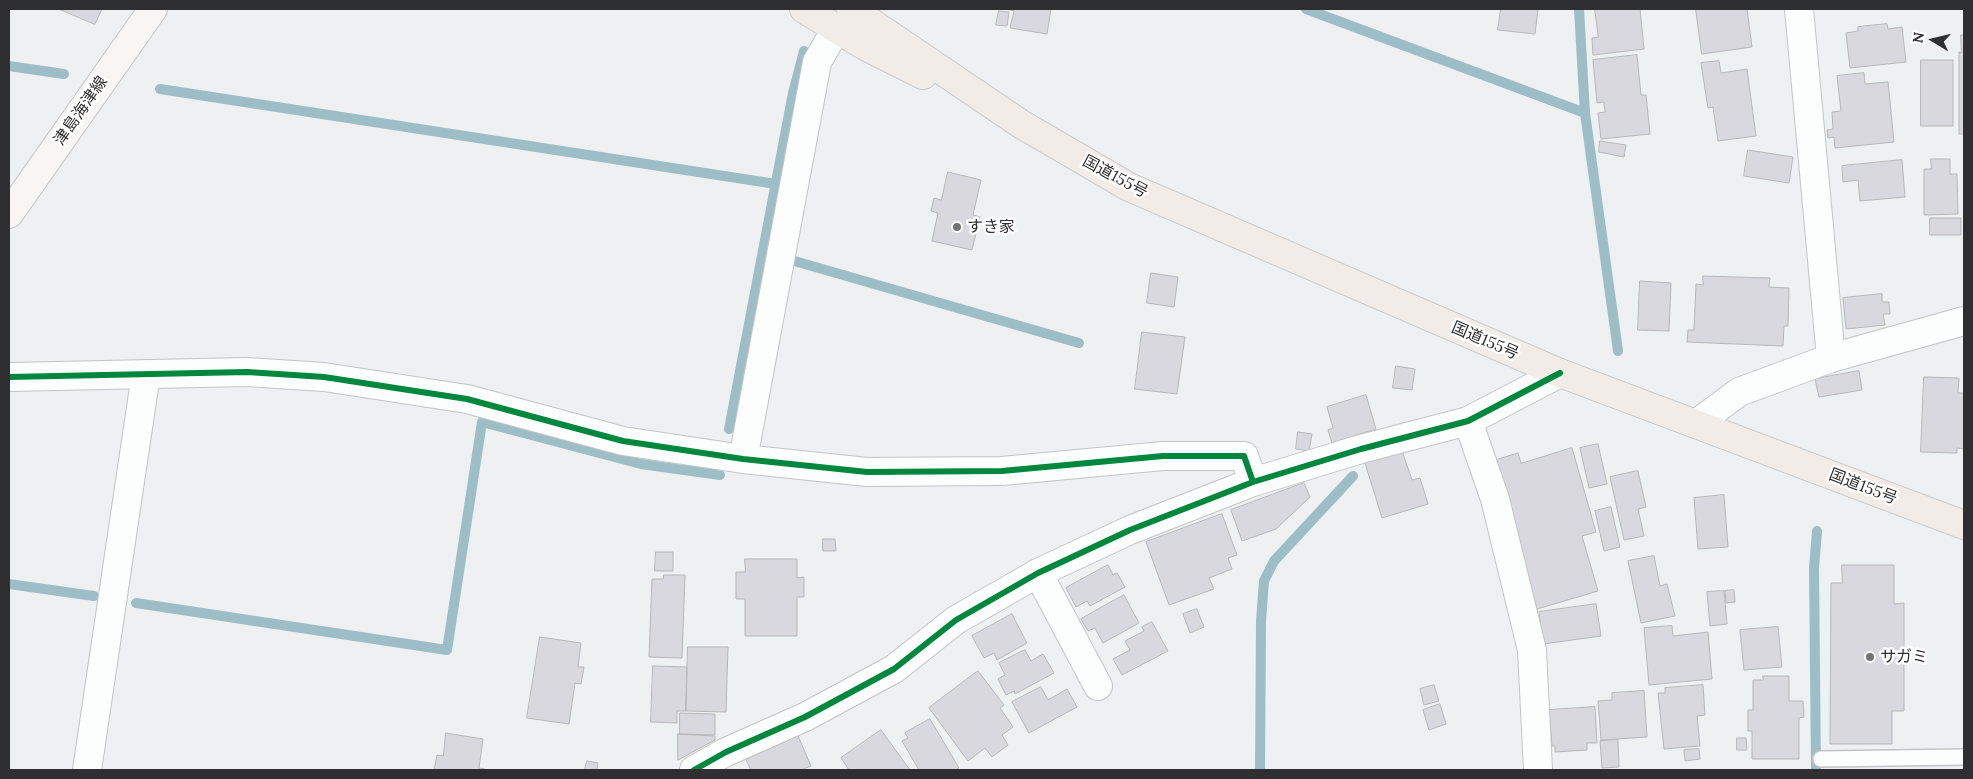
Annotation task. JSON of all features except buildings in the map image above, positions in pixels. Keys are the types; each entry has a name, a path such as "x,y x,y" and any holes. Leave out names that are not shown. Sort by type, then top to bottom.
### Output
{"highway":[{"name":"国道155号","path":"804,9 843,19 865,46 1021,124 1129,187 1560,373 1964,526"}],"main road":[{"name":"津島海津線","path":"9,214 153,9"}],"street":[{"path":"1799,9 1831,358"},
{"path":"743,459 817,62 843,19"},
{"path":"1696,424 1739,392 1831,358 1964,322"},
{"path":"9,377 247,372 334,378 468,399 622,441 743,459 876,472 1002,471 1162,456 1244,456 1253,482"},
{"path":"694,770 726,752 805,717 894,669 956,620 1038,573 1130,530 1253,482 1361,449 1468,422 1560,373"},
{"path":"87,770 146,374"},
{"path":"1468,422 1495,499 1532,650 1538,770"},
{"path":"1038,573 1098,686"}],"lane":[{"path":"1821,758 1964,757"}],"waterway":[{"path":"1306,9 1585,113"},
{"path":"1579,9 1585,113 1618,351"},
{"path":"729,429 793,93 804,51"},
{"path":"9,66 64,74"},
{"path":"160,89 776,184"},
{"path":"791,260 1079,343"},
{"path":"136,603 447,650 482,422 641,464 720,475"},
{"path":"1260,770 1261,621 1264,581 1274,561 1353,476"},
{"path":"1816,770 1814,568 1817,531"},
{"path":"9,584 94,596"}],"cycle path":[{"path":"9,377 247,372 324,377 467,399 623,441 743,459 867,472 1002,471 1163,456 1244,456 1253,482"},
{"path":"694,770 726,752 805,717 894,669 956,620 1038,573 1130,530 1253,482 1361,449 1468,421 1560,373"}],"place":[{"name":"すき家","path":"957,227"},
{"name":"サガミ","path":"1870,657"}]}
